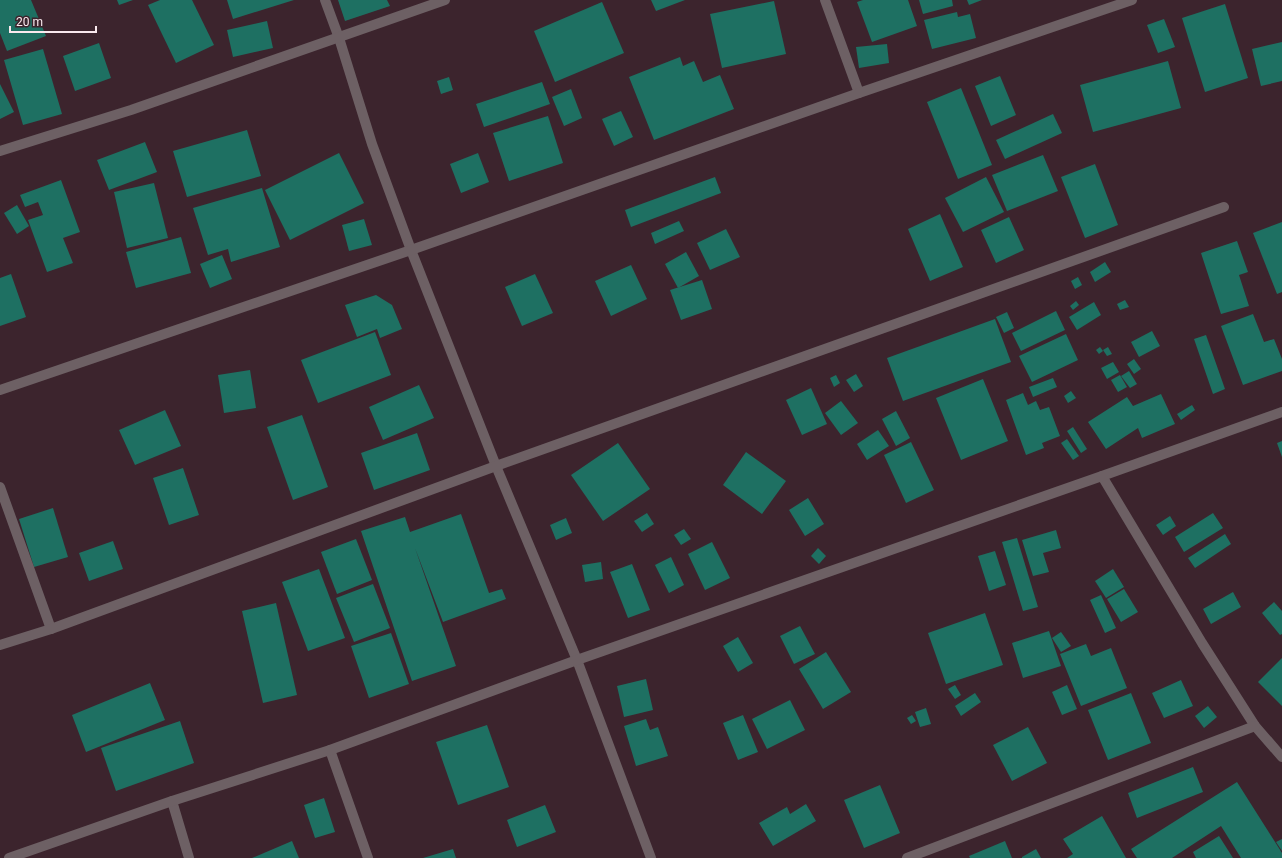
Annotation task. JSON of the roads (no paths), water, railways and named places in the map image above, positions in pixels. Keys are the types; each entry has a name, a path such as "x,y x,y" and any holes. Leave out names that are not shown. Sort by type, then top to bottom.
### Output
{"street":[{"path":"325,0 339,38 372,144 411,250 496,466 577,660 651,858"},
{"path":"0,151 131,110 445,0"},
{"path":"825,0 859,93"},
{"path":"0,390 411,250 859,93 1132,0"},
{"path":"0,645 51,629 496,466 1224,207"},
{"path":"9,858 330,750 577,660 1282,412"},
{"path":"1102,476 1202,643 1255,726 1282,757"},
{"path":"0,487 51,629"},
{"path":"906,858 1255,726"},
{"path":"330,750 368,858"},
{"path":"172,802 189,858"}]}
